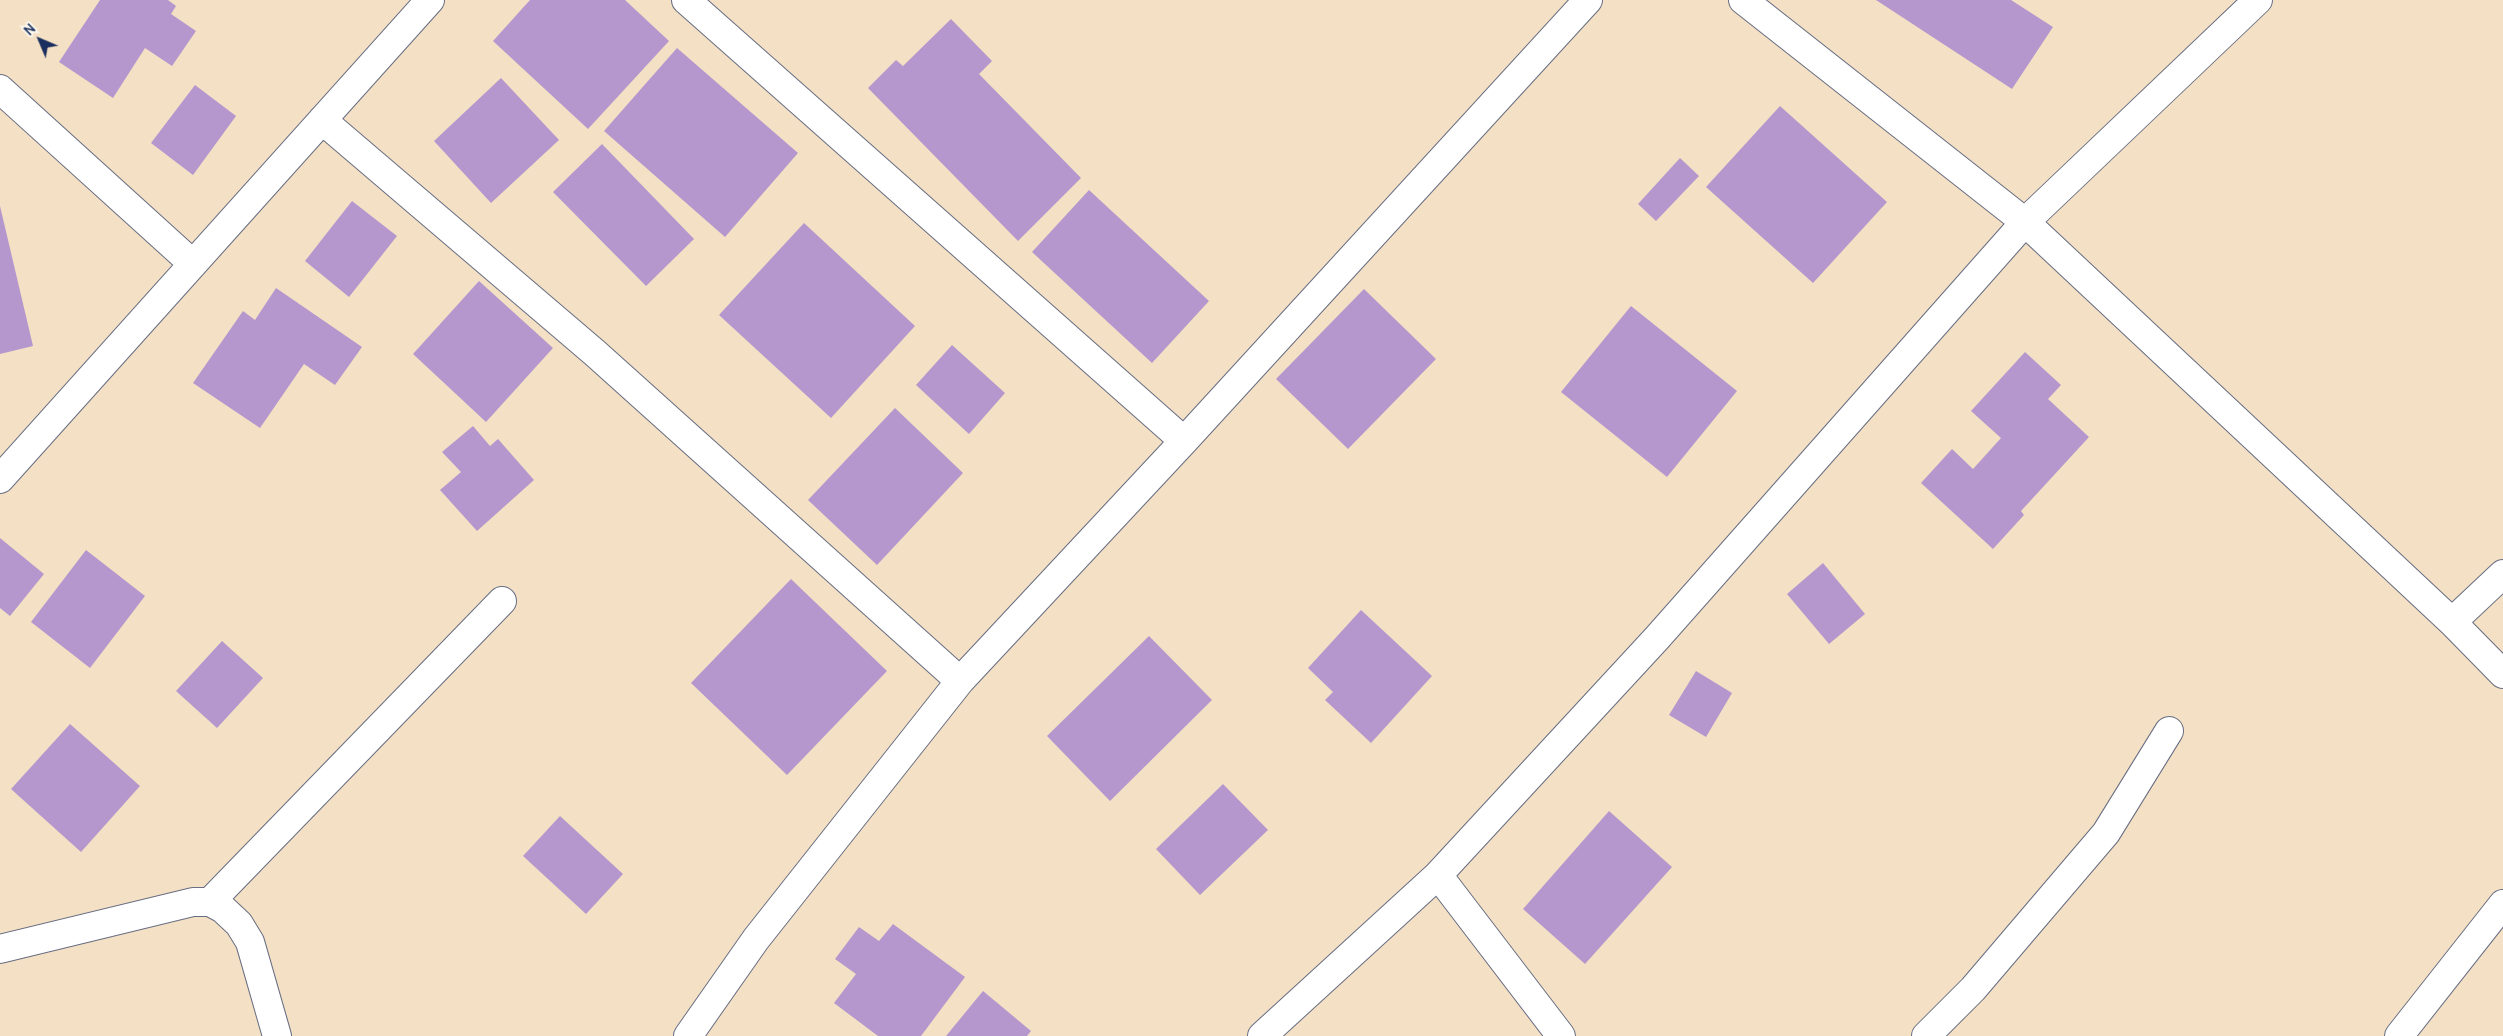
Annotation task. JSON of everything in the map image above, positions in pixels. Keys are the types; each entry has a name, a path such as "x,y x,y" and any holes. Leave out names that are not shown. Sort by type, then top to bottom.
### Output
{"street":[{"path":"0,479 430,0"},
{"path":"686,0 1184,441"},
{"path":"688,1036 756,939 960,681 1184,441 1588,0"},
{"path":"1743,0 2025,222 2452,622 2503,674"},
{"path":"1262,1036 1438,875 1657,638 2025,222 2258,0"},
{"path":"0,89 194,264"},
{"path":"322,120 594,354 960,681"},
{"path":"2452,622 2503,574"},
{"path":"210,902 502,601"},
{"path":"1926,1036 1979,982 2106,833 2169,731"},
{"path":"1438,875 1561,1036"},
{"path":"0,949 193,902 210,902 223,909 239,924 250,942 277,1036"},
{"path":"2399,1036 2503,904"}],"building":[{"path":"100,0 168,0 176,6 171,14 196,31 172,66 145,48 113,98 59,62"},
{"path":"530,0 625,0 669,41 588,129 493,41"},
{"path":"1876,0 2011,0 2053,27 2012,89"},
{"path":"951,19 992,61 979,74 1081,178 1018,241 868,88 896,60 903,66"},
{"path":"677,48 798,153 725,237 604,131"},
{"path":"501,78 559,140 491,203 434,141"},
{"path":"195,85 236,116 193,175 151,143"},
{"path":"1780,106 1887,202 1813,283 1706,187"},
{"path":"602,144 694,239 646,286 553,192"},
{"path":"1680,158 1699,176 1656,221 1638,204"},
{"path":"1089,190 1209,301 1152,363 1032,252"},
{"path":"352,201 397,236 349,297 305,261"},
{"path":"0,206 33,346 0,354"},
{"path":"804,223 915,326 831,418 719,315"},
{"path":"479,281 553,348 486,422 413,354"},
{"path":"276,288 362,347 335,385 304,364 260,428 193,383 243,311 255,320"},
{"path":"1364,289 1436,359 1348,449 1276,379"},
{"path":"1631,306 1737,391 1667,477 1561,392"},
{"path":"952,345 1005,393 969,434 916,385"},
{"path":"2025,352 2061,385 2048,399 2089,437 2021,511 2024,515 1993,549 1921,483 1952,449 1973,469 2001,438 1971,411"},
{"path":"895,408 963,473 877,565 808,500"},
{"path":"473,426 490,446 498,439 534,480 477,531 440,490 461,472 442,452"},
{"path":"0,538 44,574 10,616 0,608"},
{"path":"86,550 145,596 90,668 31,622"},
{"path":"1823,563 1865,614 1829,644 1787,594"},
{"path":"791,579 887,671 787,775 691,683"},
{"path":"1361,610 1432,676 1371,743 1325,700 1333,692 1308,668"},
{"path":"1149,636 1212,700 1110,801 1047,736"},
{"path":"222,641 263,678 217,728 176,691"},
{"path":"1696,671 1732,693 1706,737 1669,715"},
{"path":"70,724 140,786 81,852 11,789"},
{"path":"1223,784 1268,830 1200,895 1156,849"},
{"path":"1609,811 1672,867 1585,964 1523,909"},
{"path":"560,816 623,874 586,914 523,856"},
{"path":"893,924 965,977 921,1036 878,1036 834,1003 856,974 835,959 859,927 879,941"},
{"path":"983,991 1031,1031 1027,1036 946,1036"}]}
